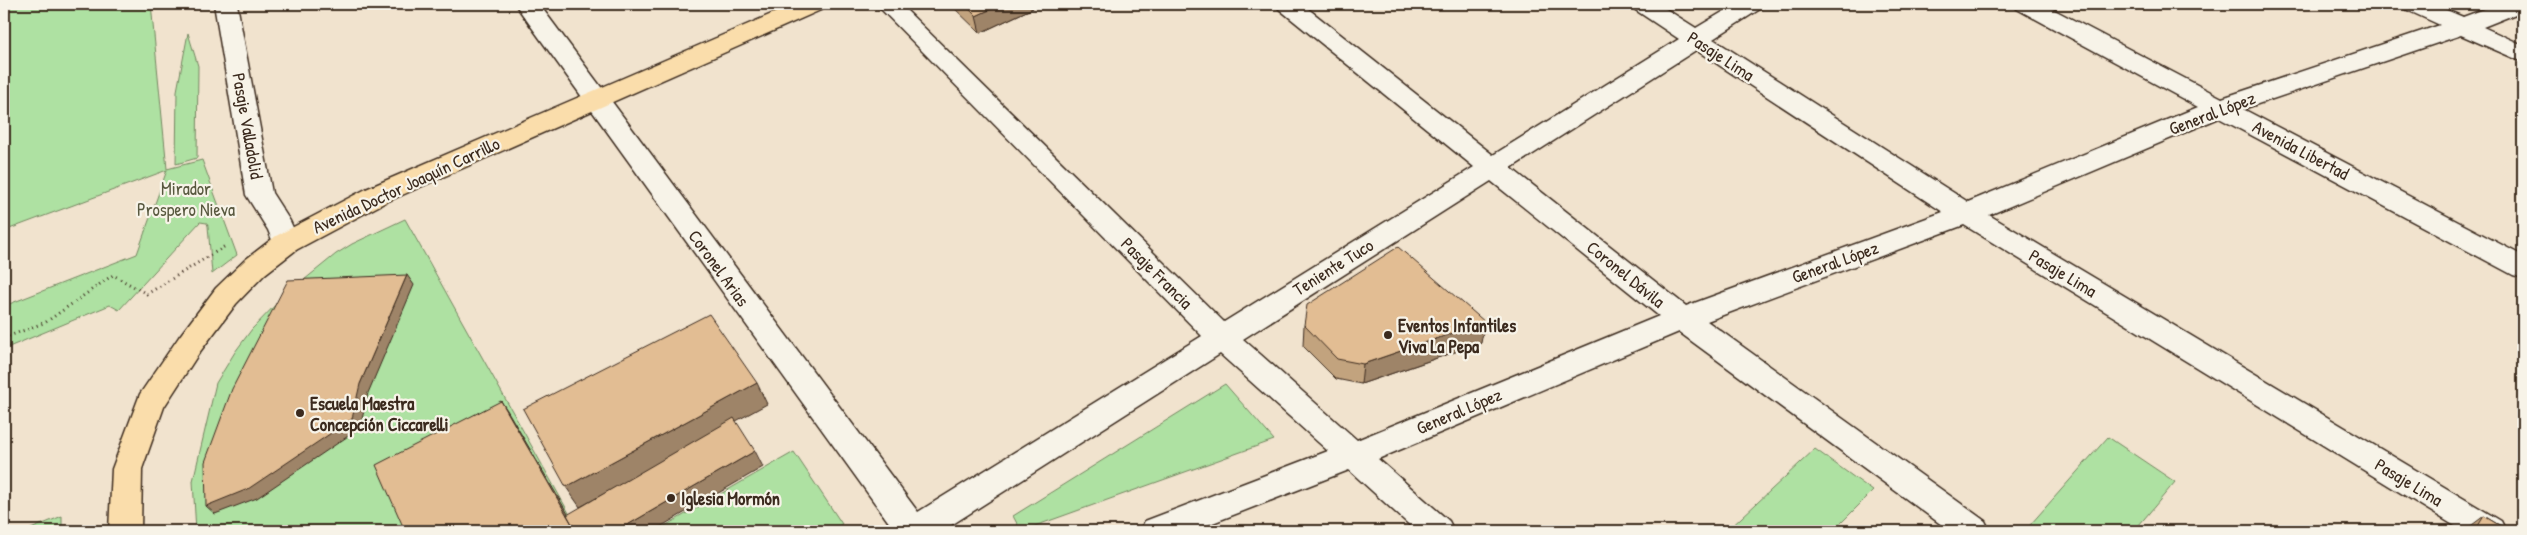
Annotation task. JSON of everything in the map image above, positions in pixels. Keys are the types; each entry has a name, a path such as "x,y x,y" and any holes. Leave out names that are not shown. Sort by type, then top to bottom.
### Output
{"main road":[{"name":"Avenida Doctor Joaquín Carrillo","path":"125,531 127,468 151,403 189,345 226,296 255,267 286,243 375,196 815,4"}],"street":[{"name":"Pasaje Valladolid","path":"225,4 259,195 281,228 286,243"},
{"name":"Coronel Arias","path":"527,4 595,100 914,531"},
{"name":"Pasaje Francia","path":"886,4 1221,337 1438,531"},
{"name":"Coronel Dávila","path":"1287,4 1494,167 1682,319 1974,531"},
{"name":"Pasaje Lima","path":"1642,4 1966,214 2490,531"},
{"name":"Teniente Tuco","path":"914,531 1752,4"},
{"name":"Avenida Libertad","path":"2025,4 2523,268"},
{"path":"2413,4 2523,54"},
{"name":"General López","path":"1156,531 1354,455 1682,319 1966,214 2221,107 2463,26 2519,4"}],"path":[{"path":"4,338 46,322 113,275 147,294 234,240"}],"green space":[{"name":"Mirador Prospero Nieva","path":"4,4 151,4 167,169 202,160 237,255 212,274 208,226 207,223 200,222 119,310 110,305 4,349 4,306 137,254 167,170 4,231"},
{"path":"188,33 198,66 197,158 176,164 177,91"},
{"path":"405,219 579,531 196,531 193,481 216,383 235,352 252,329 283,297 336,254 352,244"},
{"path":"1225,384 1274,440 1021,531 1013,516"},
{"path":"2108,437 2175,482 2134,531 2040,531 2030,525"},
{"path":"1815,449 1873,491 1833,531 1727,531"},
{"path":"794,452 842,524 830,531 656,531"},
{"path":"62,516 62,531 26,531"}],"building":[{"path":"964,4 1002,4 976,16"},
{"name":"Eventos Infantiles Viva La Pepa","path":"1398,247 1485,322 1363,364 1337,359 1304,325 1307,305"},
{"name":"Escuela Maestra Concepción Ciccarelli","path":"407,275 360,384 352,419 248,489 206,506 205,462 232,389 288,280"},
{"path":"709,314 757,383 566,487 523,409"},
{"name":"Escuela Maestra Concepción Ciccarelli","path":"501,401 576,531 405,531 376,465"},
{"path":"734,418 755,451 617,531 576,531 567,515"},
{"path":"2484,516 2509,531 2475,531"}],"place":[{"name":"Eventos Infantiles Viva La Pepa","path":"1388,335"},
{"name":"Escuela Maestra Concepción Ciccarelli","path":"300,413"},
{"name":"Iglesia Mormón","path":"671,498"}]}
